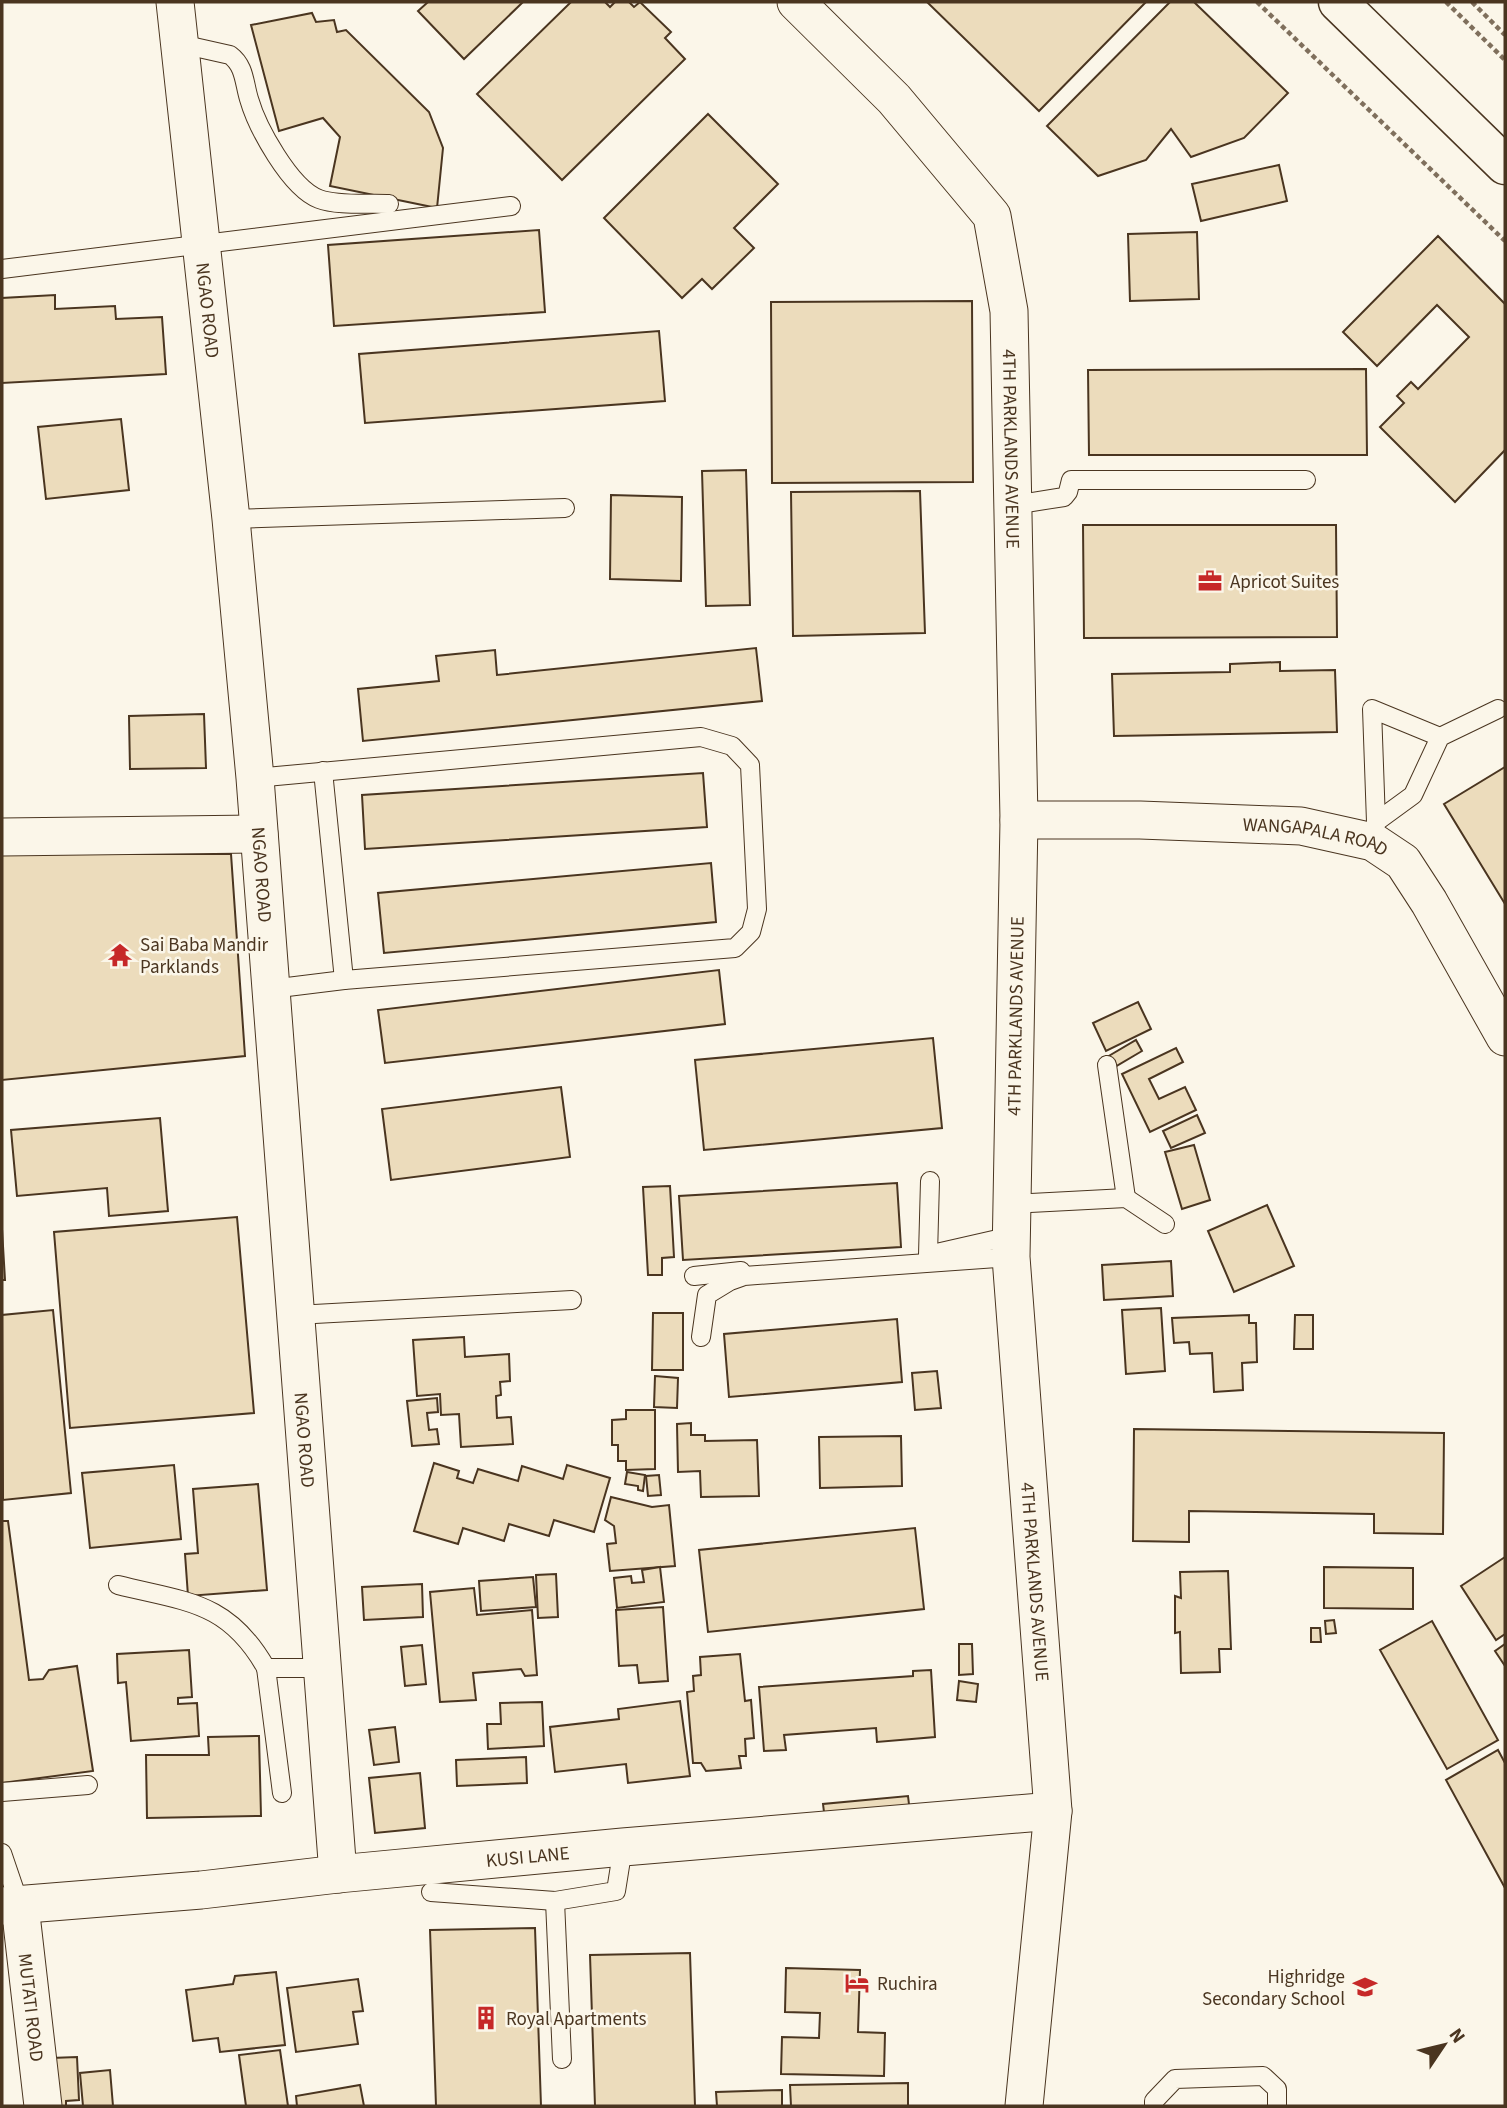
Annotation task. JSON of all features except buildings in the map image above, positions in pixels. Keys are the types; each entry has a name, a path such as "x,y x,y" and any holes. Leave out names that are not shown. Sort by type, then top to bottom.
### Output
{"street":[{"name":"NGAO ROAD","path":"176,2 231,519 255,778 338,1874"},
{"name":"4TH PARKLANDS AVENUE","path":"796,2 894,99 992,216 1009,311 1019,820 1011,1233 1053,1811 1024,2106"},
{"path":"1338,2 1505,165"},
{"name":"WANGAPALA ROAD","path":"1019,820 1140,820 1301,826 1375,832 1403,862 1429,902 1505,1037"},
{"path":"2,837 259,834"},
{"name":"KUSI LANE","path":"11,1906 201,1890 623,1847 1053,1811"},
{"name":"MUTATI ROAD","path":"11,1906 43,2106"}],"lane":[{"path":"181,44 230,55 235,59 243,75 258,125 271,150 311,195 332,201 389,204"},
{"path":"2,269 512,206"},
{"path":"1013,505 1064,497 1069,492 1071,480 1306,480"},
{"path":"231,519 565,508"},
{"path":"1375,832 1372,709 1440,737"},
{"path":"1375,832 1413,794 1440,737 1498,709"},
{"path":"255,778 701,737 732,746 750,765 757,909 751,932 735,948 344,980 271,989"},
{"path":"323,771 344,980"},
{"path":"1107,1065 1126,1198 1165,1224"},
{"path":"928,1255 930,1181"},
{"path":"694,1276 928,1255 1126,1198"},
{"path":"701,1337 707,1294 744,1276 1011,1233"},
{"path":"296,1315 572,1300"},
{"path":"118,1585 204,1606 235,1626 253,1645 266,1668 282,1793"},
{"path":"266,1668 324,1668"},
{"path":"2,1792 88,1784"},
{"path":"431,1892 555,1901 616,1891 623,1847"},
{"path":"2,1853 11,1906"},
{"path":"555,1901 562,2059"},
{"path":"1154,2106 1154,2101 1175,2079 1263,2076 1277,2089 1277,2106"}],"path":[{"path":"1258,2 1505,241"},
{"path":"1446,2 1505,60"},
{"path":"1472,2 1505,35"}],"place":[{"name":"Apricot Suites","path":"1210,581"},
{"name":"Sai Baba Mandir Parklands","path":"120,955"},
{"name":"Ruchira","path":"857,1983"},
{"name":"Highridge Secondary School","path":"1365,1987"},
{"name":"Royal Apartments","path":"486,2018"}]}
